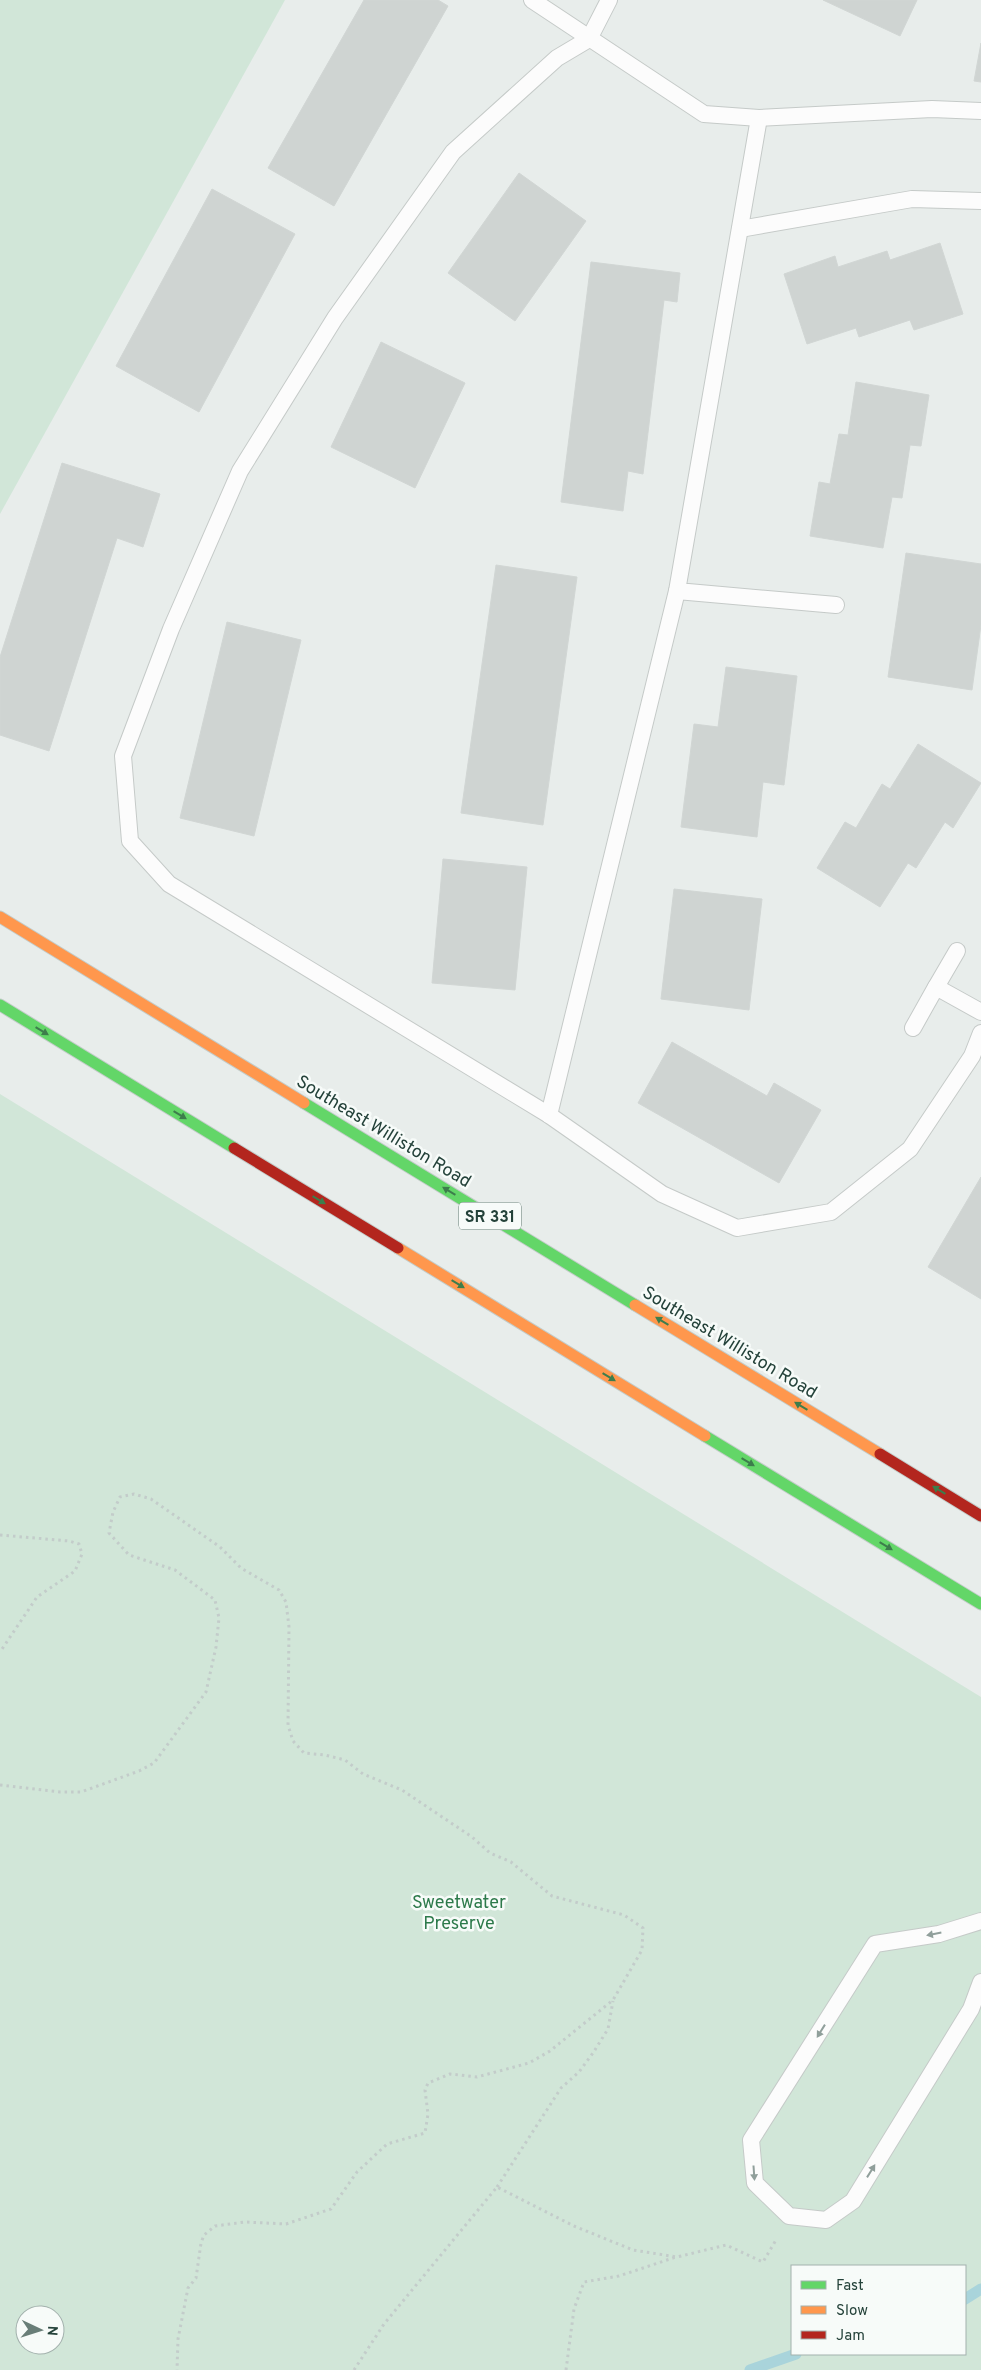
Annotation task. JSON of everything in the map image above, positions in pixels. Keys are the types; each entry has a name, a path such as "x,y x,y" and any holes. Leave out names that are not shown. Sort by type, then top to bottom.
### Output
{"highway":[{"name":"Southeast Williston Road","path":"0,917 981,1516"},
{"path":"0,1005 981,1604"}],"lane":[{"path":"532,0 704,114 759,118 932,109 981,111"},
{"path":"609,0 590,39 556,58 453,152 335,318 240,471 171,629 123,756 130,841 169,884 550,1115 662,1194 737,1228 831,1212 910,1149 972,1056 981,1033"},
{"path":"550,1115 676,591 759,118"},
{"path":"740,229 912,199 981,201"},
{"path":"676,591 836,606"},
{"path":"913,1028 957,951"},
{"path":"936,987 981,1012"},
{"path":"981,1921 939,1934 875,1944 751,2140 755,2183 790,2216 826,2220 853,2201 971,2009 981,1982"}],"path":[{"path":"0,1785 60,1792 81,1792 139,1771 154,1763 206,1692 216,1647 219,1618 215,1600 175,1570 129,1555 109,1533 113,1512 120,1496 134,1494 151,1499 220,1547 241,1568 279,1590 286,1602 289,1627 288,1725 293,1741 304,1753 325,1755 345,1760 363,1774 402,1790 464,1831 490,1853 512,1862 552,1896 624,1915 643,1928 642,1950 613,2000 608,2029 598,2045 579,2072 561,2088 498,2186 384,2324 354,2370"},
{"path":"0,1536 69,1541 79,1544 82,1554 75,1571 37,1597 0,1652"},
{"path":"178,2370 178,2339 188,2288 196,2278 204,2235 216,2226 245,2222 286,2224 331,2210 357,2172 386,2144 425,2133 428,2114 425,2090 428,2083 450,2074 477,2077 529,2063 550,2051 613,2000"},
{"path":"498,2186 574,2226 633,2250 677,2257"},
{"path":"566,2370 574,2309 584,2282 619,2276 677,2257 726,2245 763,2262 790,2216"}],"green space":[{"path":"0,0 285,0 0,514"},
{"name":"Sweetwater Preserve","path":"0,1094 981,1697 981,2370 0,2370"}],"building":[{"path":"364,0 438,0 448,6 334,206 268,168"},
{"path":"823,0 917,0 900,36"},
{"path":"981,43 981,82 974,81"},
{"path":"519,173 586,221 515,321 448,273"},
{"path":"212,189 295,234 199,412 116,366"},
{"path":"940,243 963,314 914,330 910,320 859,337 856,328 807,344 784,274 835,256 838,267 887,251 890,260"},
{"path":"591,262 680,273 677,302 664,300 643,474 628,471 623,511 561,502"},
{"path":"381,342 465,383 415,488 331,447"},
{"path":"856,382 929,395 921,446 910,445 902,498 892,497 883,548 810,536 819,482 830,484 839,434 848,435"},
{"path":"62,463 160,494 143,547 117,538 49,751 0,735 0,657"},
{"path":"906,553 981,564 981,625 972,690 888,677"},
{"path":"496,565 577,577 543,825 461,813"},
{"path":"227,622 301,640 254,836 180,818"},
{"path":"726,667 797,676 784,785 763,782 757,837 681,827 694,724 718,727"},
{"path":"918,744 981,783 953,828 945,822 916,868 908,863 880,907 817,868 845,822 856,828 882,784 890,789"},
{"path":"443,859 527,867 515,990 432,983"},
{"path":"674,889 762,899 749,1010 661,999"},
{"path":"672,1042 767,1096 774,1083 821,1110 779,1183 638,1103"},
{"path":"981,1177 981,1299 928,1267"}],"waterway":[{"path":"966,2298 981,2289"},
{"path":"750,2370 793,2355"}],"traffic: fast":[{"path":"0,1005 234,1148"},
{"path":"304,1103 635,1305"},
{"path":"705,1436 981,1604"}],"traffic: slow":[{"path":"0,917 304,1103"},
{"path":"398,1248 705,1436"},
{"path":"635,1305 880,1454"}],"traffic: jam":[{"path":"234,1148 398,1248"},
{"path":"880,1454 981,1516"}]}
